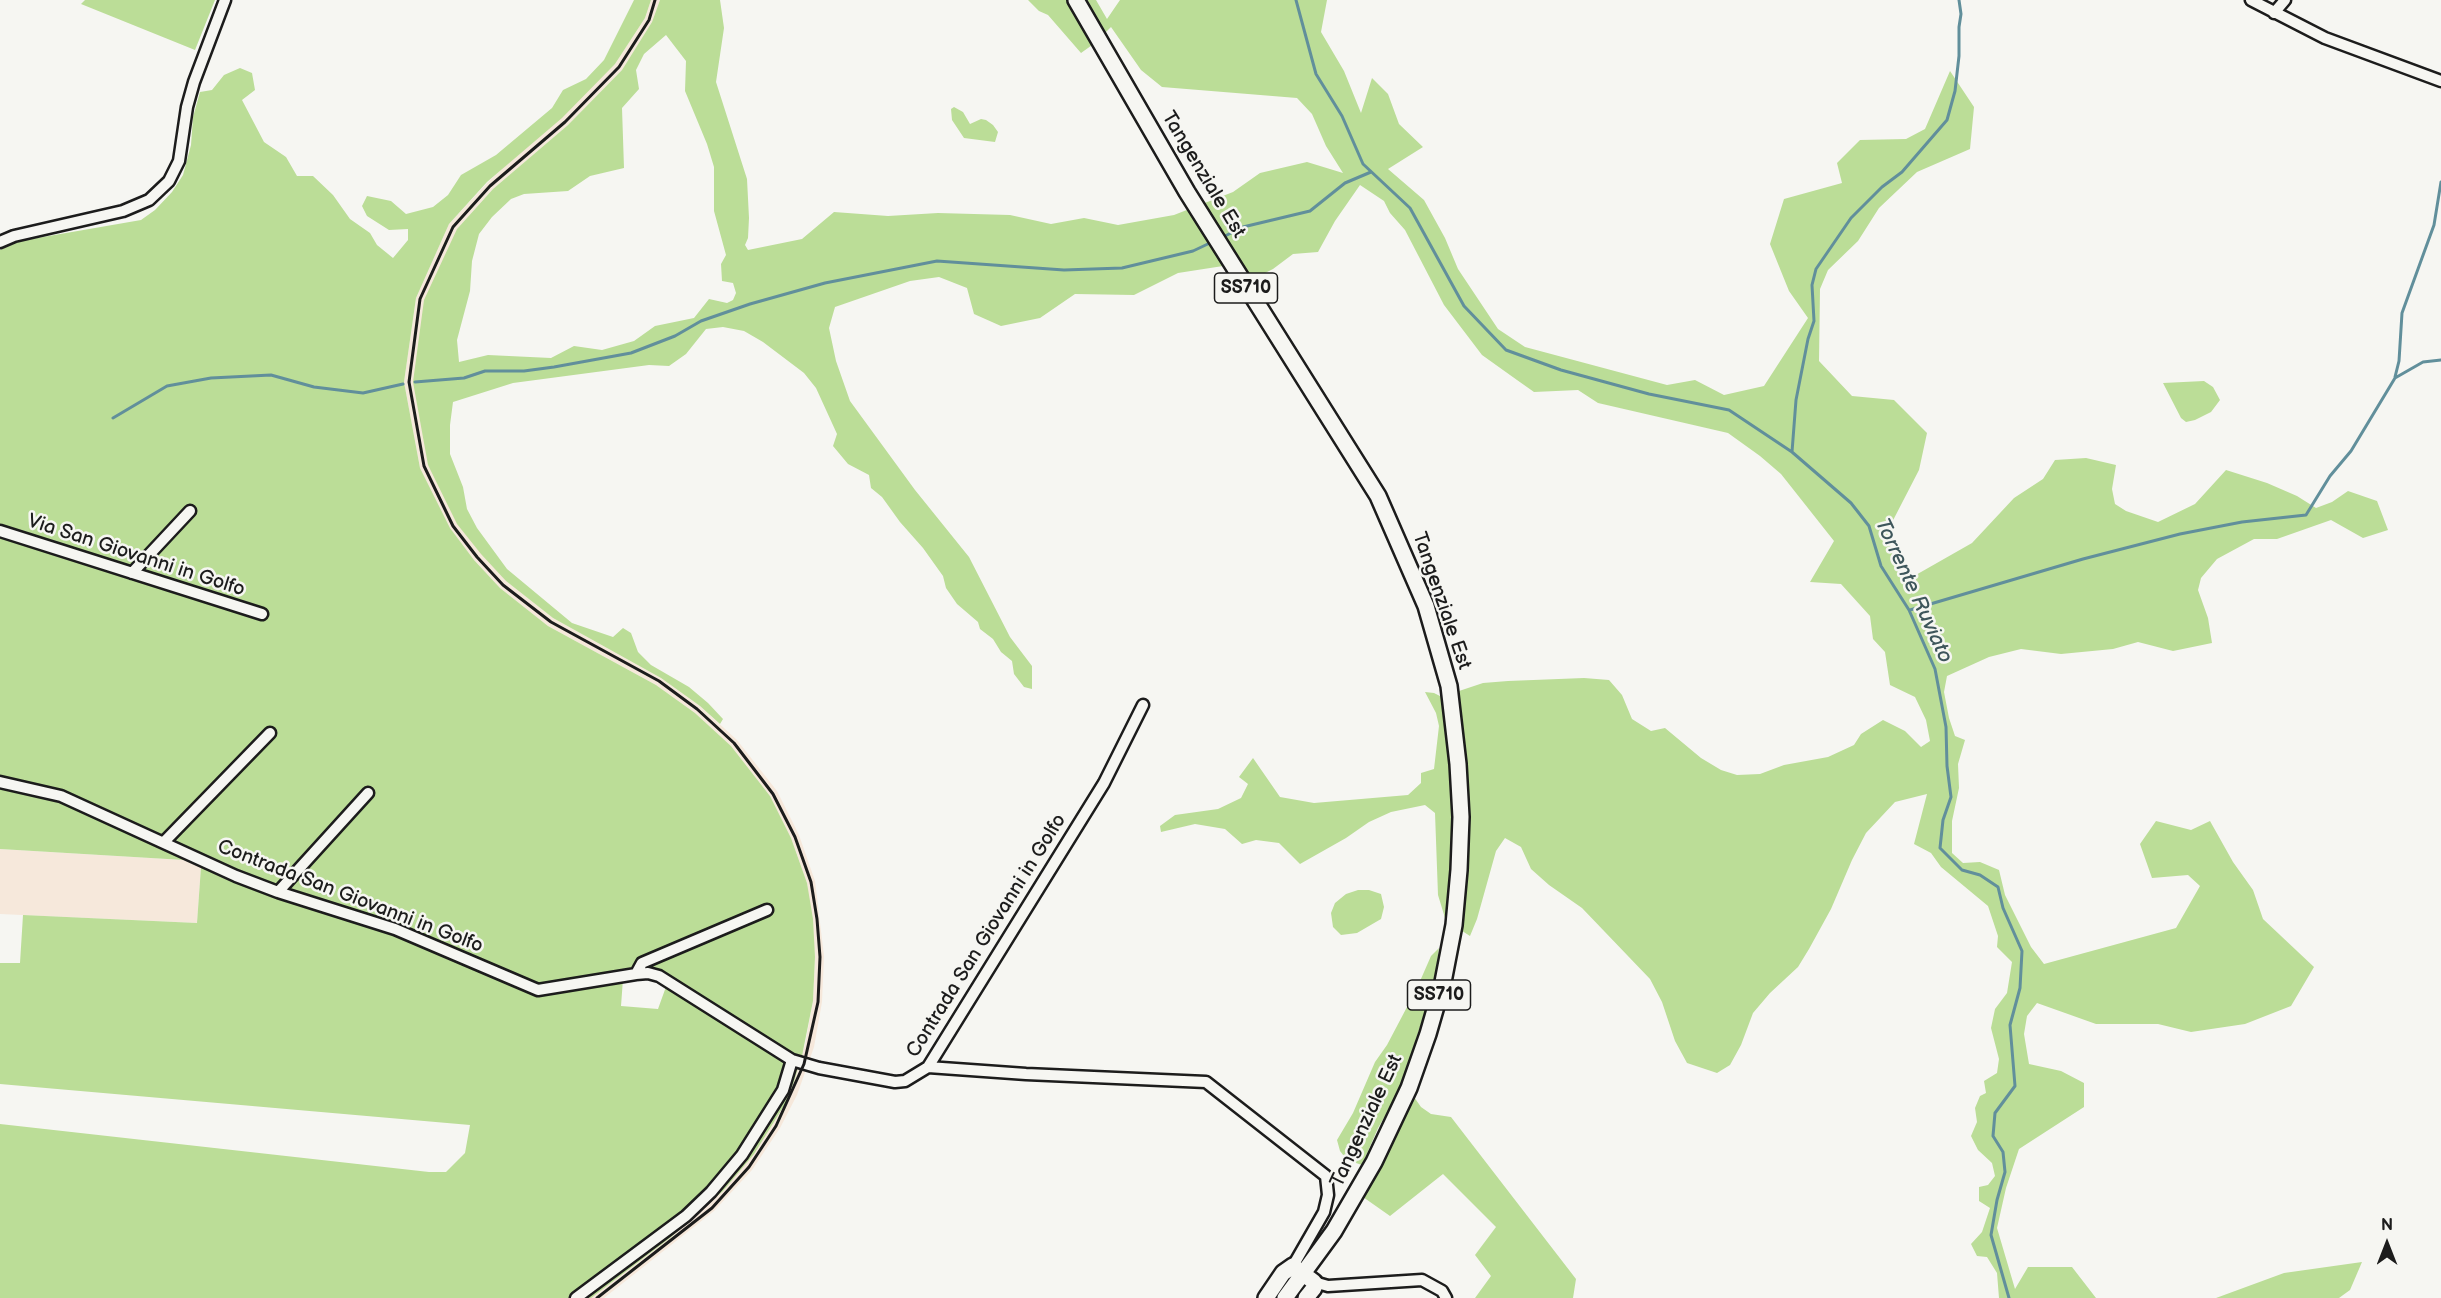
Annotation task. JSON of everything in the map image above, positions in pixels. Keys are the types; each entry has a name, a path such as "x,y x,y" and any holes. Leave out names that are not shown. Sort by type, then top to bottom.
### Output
{"main road":[{"name":"Tangenziale Est","path":"1076,0 1187,192 1378,496 1426,606 1449,686 1458,764 1461,817 1455,915 1443,982 1410,1088 1374,1162 1351,1204 1287,1295"},
{"path":"1266,1298 1283,1273 1304,1273 1314,1288 1306,1298"}],"street":[{"path":"0,242 14,236 123,211 148,200 169,181 179,161 187,107 194,82 225,0"},
{"path":"2251,0 2325,38 2441,81"},
{"path":"2274,13 2285,0"},
{"path":"132,573 190,511"},
{"name":"Via San Giovanni in Golfo","path":"0,531 262,614"},
{"name":"Contrada San Giovanni in Golfo","path":"0,782 61,796 236,876 278,892 395,929 538,990 648,973 659,976 792,1060 819,1068 895,1082 904,1081 928,1067 1099,792 1143,705"},
{"path":"164,842 270,733"},
{"path":"278,892 368,793"},
{"path":"636,974 642,963 767,910"},
{"path":"576,1298 686,1216 711,1192 742,1155 761,1125 783,1089 792,1060"},
{"path":"928,1067 1206,1082 1326,1176 1329,1185 1324,1212 1304,1273 1328,1286 1422,1280 1442,1291 1446,1298"}],"shaded area":[{"path":"651,0 660,0 652,22 622,70 568,125 493,189 457,229 428,465 506,581 553,618 661,678 700,706 737,740 777,791 799,835 815,881 824,956 822,1002 814,1047 797,1095 780,1128 752,1170 714,1211 604,1298 590,1298 789,1091 805,1045 813,1001 815,957 807,883 791,838 770,796 731,746 695,713 656,685 548,626 500,588 474,560 450,528 420,468 404,382 416,298 449,224 487,183 615,64 645,18"},
{"path":"0,849 184,860 201,867 197,923 0,914"}],"green space":[{"path":"85,0 215,0 195,50 81,4"},
{"path":"634,0 651,0 645,18 615,64 562,118 487,182 449,224 416,298 404,382 420,468 450,528 474,560 500,588 548,626 656,685 695,713 731,746 770,796 791,838 807,883 813,919 815,957 813,1001 801,1061 658,973 538,988 277,890 61,793 0,780 0,250 20,241 141,220 155,210 172,192 183,175 191,145 193,117 200,92 212,90 224,75 240,68 252,73 255,90 242,100 264,142 286,157 297,176 313,176 333,195 350,219 370,233 377,245 393,258 408,240 408,229 389,230 367,216 362,206 367,196 391,201 406,214 433,207 448,195 461,175 496,155 552,108 563,90 586,79 604,60"},
{"path":"660,0 720,0 724,28 716,82 747,179 749,218 748,238 745,245 748,250 802,239 834,212 888,216 938,213 1010,215 1051,224 1084,218 1118,225 1174,215 1233,192 1260,173 1307,162 1343,173 1326,146 1312,114 1297,98 1162,87 1141,70 1111,27 1103,35 1083,0 1096,0 1107,19 1120,0 1327,0 1321,32 1344,71 1361,113 1372,78 1388,94 1399,124 1423,147 1388,169 1424,200 1445,238 1458,269 1498,329 1525,347 1667,385 1695,380 1724,395 1764,386 1808,318 1789,291 1770,244 1784,199 1842,183 1837,163 1860,140 1906,139 1925,129 1950,71 1974,107 1970,149 1917,172 1879,208 1858,241 1828,270 1820,289 1819,361 1852,396 1894,400 1927,433 1919,470 1887,532 1896,568 1907,580 1972,543 2014,498 2043,479 2055,460 2086,458 2116,465 2112,489 2115,504 2126,511 2158,522 2195,504 2226,470 2267,483 2297,496 2316,508 2332,502 2348,491 2377,501 2388,530 2363,538 2331,520 2277,539 2254,539 2217,559 2201,578 2198,590 2208,618 2212,643 2173,651 2138,642 2113,649 2061,654 2021,649 1989,657 1947,676 1944,692 1949,718 1955,736 1965,740 1958,764 1959,788 1952,821 1952,853 1963,863 1980,862 1999,870 2005,895 2031,947 2044,964 2176,928 2200,886 2188,875 2152,878 2140,844 2156,821 2191,830 2210,821 2233,862 2253,890 2263,919 2314,967 2291,1006 2245,1024 2191,1032 2158,1024 2096,1024 2037,1003 2027,1016 2024,1034 2029,1064 2061,1071 2084,1083 2084,1107 2019,1149 2006,1188 1997,1228 2015,1289 2028,1267 2072,1267 2096,1298 1999,1298 1997,1273 1987,1257 1977,1256 1971,1244 1982,1232 1990,1208 1979,1201 1979,1187 1988,1185 1995,1176 1992,1163 1978,1150 1971,1136 1977,1122 1975,1108 1980,1096 1986,1093 1984,1081 1997,1073 1999,1059 1991,1028 1995,1009 2007,993 2012,962 1997,947 1998,936 1988,906 1941,867 1931,853 1914,844 1927,794 1895,802 1866,833 1831,909 1798,967 1770,993 1753,1013 1741,1045 1730,1065 1717,1073 1687,1063 1675,1041 1662,1002 1650,979 1582,908 1531,869 1521,847 1505,838 1496,851 1470,936 1459,929 1459,691 1483,683 1508,681 1584,678 1609,680 1622,695 1632,719 1651,731 1665,728 1701,758 1721,770 1737,775 1760,774 1784,765 1828,757 1854,745 1861,734 1883,720 1905,731 1921,747 1930,741 1926,720 1915,697 1890,685 1885,652 1873,639 1870,616 1841,584 1810,582 1834,541 1781,474 1728,433 1598,403 1578,390 1534,392 1482,355 1444,305 1405,230 1390,213 1384,201 1360,185 1335,221 1318,252 1293,254 1273,269 1253,279 1223,266 1178,273 1134,295 1075,294 1040,318 1001,326 974,314 967,288 939,277 910,281 835,307 829,328 836,361 850,401 915,490 969,557 1010,637 1032,666 1032,689 1024,687 1014,674 1012,661 1001,652 993,639 980,629 978,622 957,604 946,588 943,576 923,548 882,497 871,488 869,475 848,464 833,446 837,434 816,388 804,373 763,342 744,331 723,327 706,329 686,354 669,366 649,365 513,383 453,402 450,425 450,454 463,487 467,509 477,528 507,569 572,623 613,637 623,628 631,633 638,652 651,665 689,687 708,703 723,719 720,724 700,706 661,678 553,618 506,581 457,524 428,465 413,382 424,300 457,229 493,189 568,125 622,70 652,22","holes":["666,35 686,61 685,91 714,167 714,211 726,255 721,264 722,281 733,283 736,293 733,300 727,303 709,299 694,318 655,326 634,341 602,350 574,346 551,358 488,355 459,362 457,340 470,291 472,261 479,234 492,217 511,199 524,194 568,191 590,176 624,168 622,108 639,89 636,70 644,54"]},
{"path":"1028,0 1069,0 1095,43 1081,53 1048,15 1039,11"},
{"path":"954,107 963,112 970,124 981,119 993,125 998,132 995,142 964,138 952,120 951,109"},
{"path":"2204,381 2213,387 2220,400 2211,412 2186,422 2181,418 2163,383"},
{"path":"1425,692 1444,698 1452,765 1455,817 1449,921 1445,918 1438,895 1435,813 1425,805 1391,812 1369,822 1300,864 1279,843 1256,840 1242,844 1225,829 1195,824 1161,832 1160,826 1175,815 1218,809 1241,798 1248,784 1239,777 1253,758 1280,797 1314,803 1408,795 1421,783 1421,773 1434,769 1439,726 1436,713"},
{"path":"0,785 59,799 182,856 184,860 0,849"},
{"path":"201,867 248,887 392,934 531,993 623,979 621,1006 658,1009 667,984 798,1068 794,1082 785,1104 754,1154 723,1191 670,1238 591,1298 0,1298 0,1124 429,1172 446,1172 465,1153 470,1125 0,1084 0,963 20,963 23,915 197,923"},
{"path":"1358,890 1369,890 1381,894 1384,907 1381,919 1357,933 1341,935 1333,927 1331,913 1335,903 1346,894"},
{"path":"1439,948 1434,984 1398,1094 1378,1128 1362,1165 1347,1160 1340,1151 1337,1140 1353,1113 1375,1062 1387,1045 1417,988 1431,956"},
{"path":"1414,1097 1421,1107 1431,1114 1451,1117 1576,1279 1573,1298 1475,1298 1491,1276 1475,1255 1496,1227 1443,1174 1390,1216 1363,1197"},
{"path":"2362,1262 2350,1290 2339,1298 2216,1298 2284,1273"}],"waterway":[{"name":"Torrente Ruviato","path":"1296,0 1316,74 1342,116 1363,164 1410,208 1464,306 1506,350 1561,370 1649,394 1729,410 1792,452 1851,503 1869,526 1881,566 1909,610 1935,669 1946,727 1951,797 1943,820 1940,848 1962,870 1980,875 1998,887 2003,908 2022,951 2020,988 2010,1025 2015,1086 1995,1113 1993,1136 2003,1152 2005,1172 1991,1235 2009,1298"},
{"path":"1792,452 1796,400 1808,339 1814,321 1812,285 1816,269 1851,218 1882,187 1902,172 1947,120 1955,91 1959,56 1961,14 1959,0"},
{"path":"1221,238 1243,227 1310,211 1345,183 1371,172"},
{"path":"2395,377 2399,361 2402,313 2434,225 2441,182"},
{"path":"415,382 464,378 485,371 524,371 554,367 631,353 675,336 701,321 750,304 825,283 937,261 1064,270 1122,268 1193,251 1212,242"},
{"path":"1910,610 2083,559 2180,534 2242,522 2306,515 2330,476 2351,451 2395,378 2423,362 2441,360"},
{"path":"113,418 167,386 211,378 271,375 314,387 363,393 403,384"}],"railway":[{"path":"597,1298 712,1208 749,1167 776,1126 804,1064 818,1002 820,957 811,882 795,837 773,794 734,743 697,709 659,681 551,622 503,585 477,557 453,526 424,466 409,382 420,299 453,227 490,186 565,122 619,67 649,20 655,0"}]}
